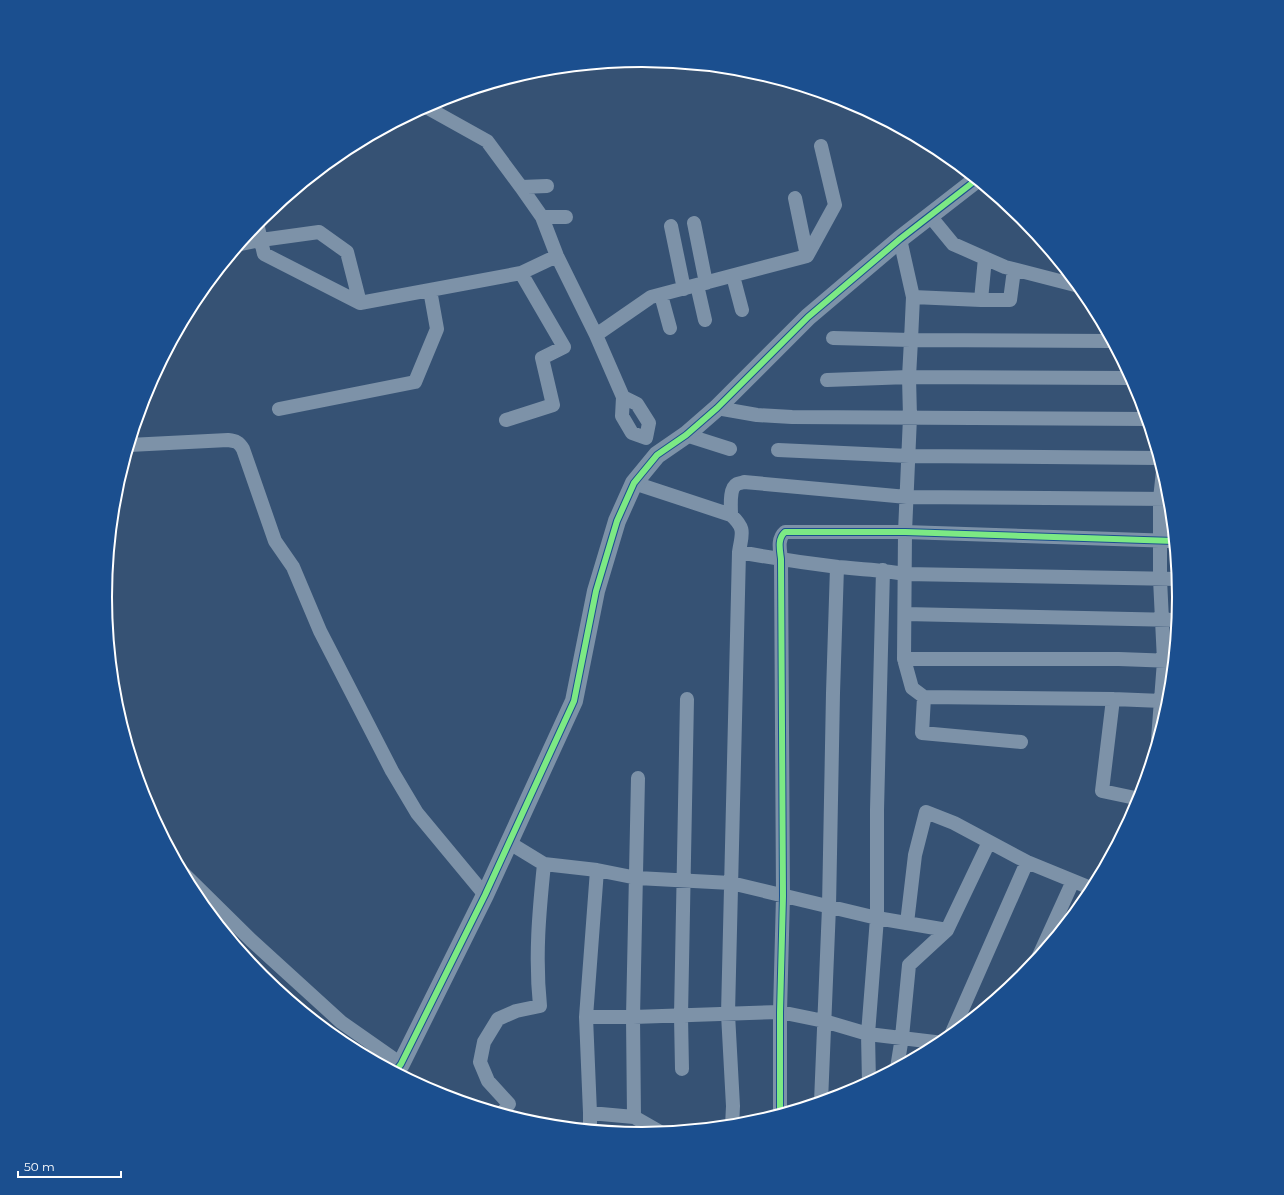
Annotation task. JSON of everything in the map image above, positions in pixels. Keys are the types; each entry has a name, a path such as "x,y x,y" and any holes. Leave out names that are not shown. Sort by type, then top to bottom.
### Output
{"street":[{"path":"432,110 487,141 542,217 557,256 596,335 623,398 622,416 632,433 646,438 657,455"},
{"path":"596,335 651,297 807,256 835,205 821,146"},
{"path":"199,889 251,940 341,1022 398,1068 485,895 574,701 596,591 617,521 634,483 657,455 686,435 717,408 808,317 900,239 972,183"},
{"path":"521,187 547,186"},
{"path":"794,198 807,256"},
{"path":"930,216 953,244 1005,267 1069,284"},
{"path":"542,217 566,217"},
{"path":"694,223 696,286"},
{"path":"671,226 696,286 705,320"},
{"path":"259,231 264,254 360,303 521,273 557,256"},
{"path":"248,242 319,232 347,252 360,303"},
{"path":"900,239 913,297 909,377 909,456 905,532 904,659 912,688 924,697 1162,701 1168,666"},
{"path":"981,300 985,258"},
{"path":"913,297 1010,300 1014,270"},
{"path":"506,420 553,405 542,358 564,347 521,273"},
{"path":"733,276 742,310"},
{"path":"279,409 415,382 437,329 430,290"},
{"path":"661,295 670,328"},
{"path":"833,338 911,340 1105,340"},
{"path":"827,380 909,377 1125,378"},
{"path":"623,398 637,404 649,423 646,438"},
{"path":"717,408 792,417 1141,419"},
{"path":"686,435 730,449"},
{"path":"135,445 228,440 239,443 243,449 275,541 293,567 320,631 392,771 417,813 485,895"},
{"path":"778,450 909,456 1153,458"},
{"path":"731,515 731,495 734,487 744,482 907,497 1163,499"},
{"path":"634,483 731,515 738,522 742,530 739,552 728,1014 733,1106 732,1120"},
{"path":"1166,515 1167,541 1160,579 1161,620 1169,659"},
{"path":"780,1110 780,1012 783,896 781,536 785,532 905,532 1167,541"},
{"path":"739,552 837,567 883,570 905,574 1171,579"},
{"path":"821,1097 829,907 837,567"},
{"path":"869,1077 868,1034 877,918 877,810 883,570"},
{"path":"905,614 1171,620"},
{"path":"904,659 1118,659 1169,661"},
{"path":"924,697 922,733 1020,742"},
{"path":"682,1069 681,1016 687,699"},
{"path":"1113,699 1102,790 1133,797"},
{"path":"634,1117 633,1017 638,778"},
{"path":"907,923 915,855 926,812 954,823 1027,862 1086,886"},
{"path":"508,842 544,864 597,870 637,878 731,883 877,918 947,930"},
{"path":"898,1062 909,965 947,930 989,842"},
{"path":"955,1025 1027,862"},
{"path":"504,1110 509,1104 488,1081 480,1062 484,1042 498,1019 516,1011 540,1006 537,949 544,864"},
{"path":"590,1125 586,1017 597,870"},
{"path":"1046,941 1073,881"},
{"path":"586,1017 681,1016 780,1012 824,1021 868,1034 933,1042"},
{"path":"590,1113 634,1117 653,1128"}],"cycle path":[{"path":"398,1068 485,895 574,701 596,591 617,521 634,483 657,455 686,435 717,408 808,317 900,239 972,183"},
{"path":"780,1110 780,1012 783,896 780,545 782,535 785,532 905,532 1169,541"}]}
